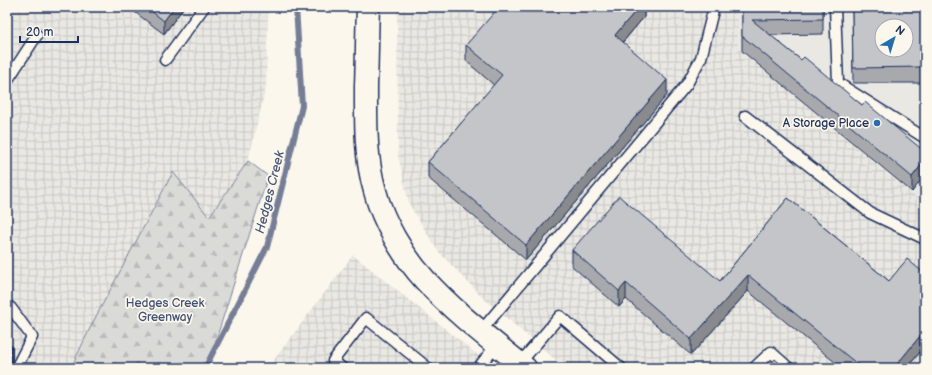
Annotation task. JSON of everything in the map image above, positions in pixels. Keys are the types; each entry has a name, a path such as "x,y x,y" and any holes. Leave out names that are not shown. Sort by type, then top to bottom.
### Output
{"main road":[{"path":"368,7 367,140 369,164 375,192 382,214 408,258 425,280 449,304 522,366"}],"lane":[{"path":"165,60 204,7"},
{"path":"478,368 489,338 687,84 701,58 714,7"},
{"path":"835,7 838,83 925,138"},
{"path":"7,81 38,35"},
{"path":"745,116 870,213 925,239"},
{"path":"7,305 11,308 32,337 16,368"},
{"path":"522,366 560,316 621,368"},
{"path":"342,368 333,361 366,318 428,368"},
{"path":"754,368 771,352 789,368"}],"shaded area":[{"path":"7,7 268,7 266,87 248,161 209,217 173,173 92,324 71,368 7,368"},
{"path":"397,7 738,7 738,48 916,197 925,197 925,368 565,368 483,298 438,251 409,204 398,155"},
{"name":"A Storage Place","path":"738,7 925,7 925,197 916,197 738,48"},
{"path":"353,255 494,368 268,368"}],"green space":[{"name":"Hedges Creek Greenway","path":"248,161 268,176 207,368 71,368 92,324 173,172 209,217"}],"building":[{"path":"146,7 174,7 164,21"},
{"path":"499,7 639,7 615,35 667,80 526,245 428,162 502,75 466,45"},
{"path":"742,7 823,7 823,19 752,20 801,60 804,57 862,105 865,102 925,152 925,160 912,177 742,36"},
{"path":"852,7 925,7 925,67 853,68"},
{"path":"7,45 11,47 7,53"},
{"path":"619,196 720,281 788,198 889,281 907,259 925,274 925,340 920,336 894,368 862,368 748,275 691,339 626,283 619,291 572,250"},
{"path":"7,343 12,346 7,360"},
{"path":"775,359 785,368 767,368"}],"waterway":[{"name":"Hedges Creek","path":"205,368 267,247 302,106 296,7"}],"place":[{"name":"A Storage Place","path":"877,123"}]}
